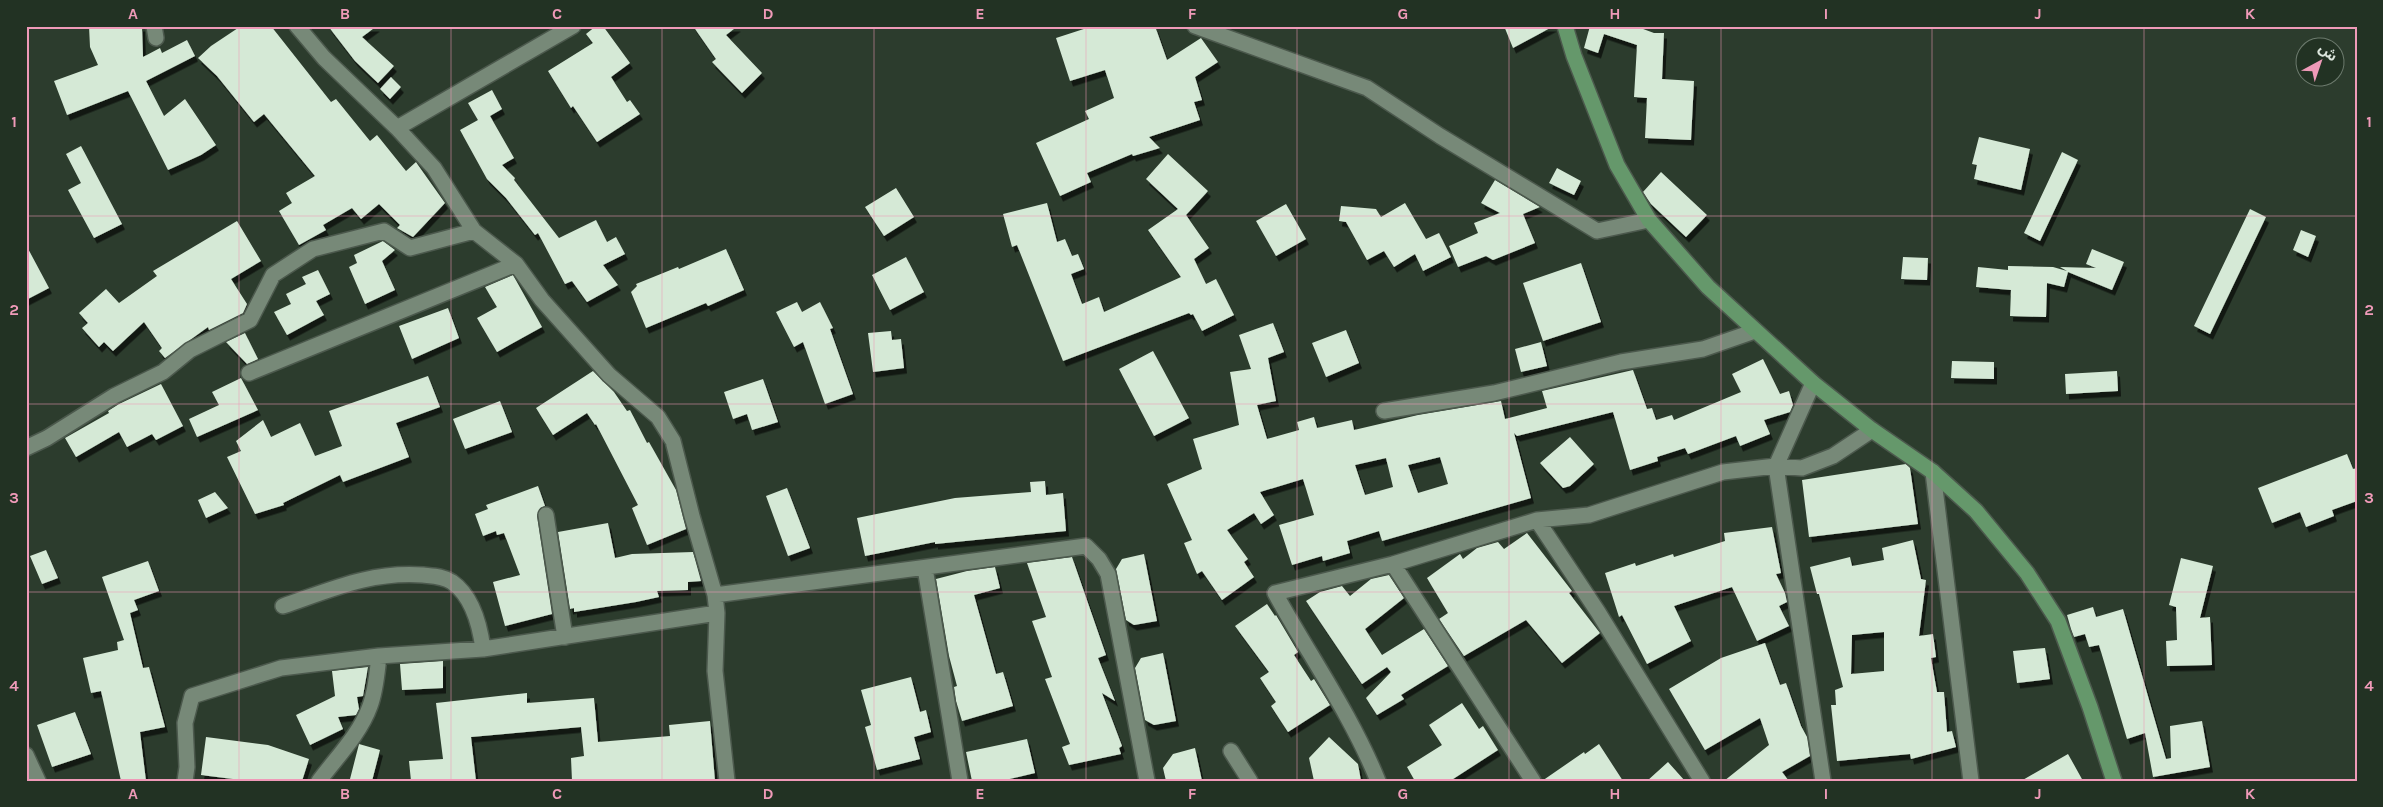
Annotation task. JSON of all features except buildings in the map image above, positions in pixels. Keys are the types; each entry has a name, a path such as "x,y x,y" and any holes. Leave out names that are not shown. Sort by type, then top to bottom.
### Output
{"main road":[{"path":"1565,26 1574,56 1617,165 1649,220 1708,287 1813,384 1872,430 1933,472 1976,511 2027,573 2058,621 2090,706 2114,781"}],"street":[{"path":"297,26 324,58 397,128 434,168 474,231 516,264 542,300 609,375 658,417 673,441 715,595 717,614 716,671 727,781"},
{"path":"397,128 573,26"},
{"path":"1195,26 1367,88 1440,136 1597,231 1649,220"},
{"path":"26,448 48,438 114,396 163,372 190,350 250,320 273,275 313,249 384,231 410,248 474,231"},
{"path":"249,373 516,264"},
{"path":"1384,411 1494,393 1622,362 1702,349 1755,331"},
{"path":"1813,384 1776,466 1822,781"},
{"path":"1378,781 1354,727 1317,668 1275,593 1393,564 1537,520 1589,515 1723,472 1776,466 1802,468 1833,456 1872,430"},
{"path":"1933,472 1971,781"},
{"path":"546,515 565,637"},
{"path":"1537,520 1598,612 1702,781"},
{"path":"715,595 1086,546 1100,559 1108,574 1147,781"},
{"path":"1393,564 1533,781"},
{"path":"925,568 960,781"},
{"path":"283,606 363,579 386,574 442,578 451,581 462,590 477,620 483,649"},
{"path":"185,781 187,767 185,722 192,696 281,668 379,656 483,649 717,614"},
{"path":"319,781 358,729 370,708 375,688 379,656"},
{"path":"1231,751 1250,781"},
{"path":"26,755 38,781"}]}
